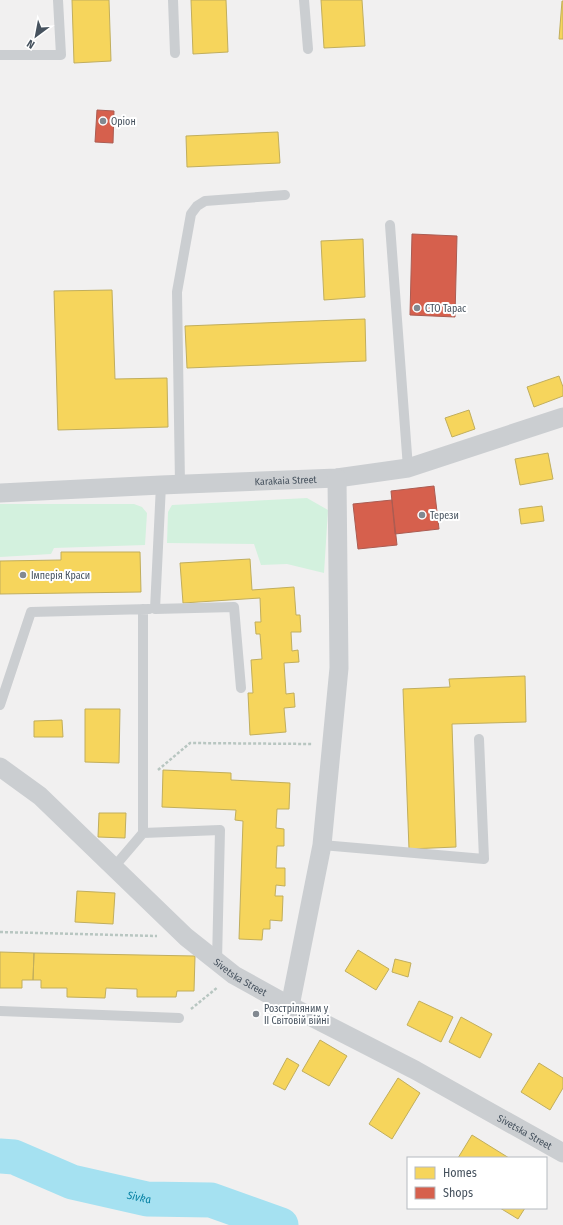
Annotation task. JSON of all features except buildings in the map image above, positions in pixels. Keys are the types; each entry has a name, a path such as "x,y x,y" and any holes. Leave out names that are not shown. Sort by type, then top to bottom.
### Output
{"street":[{"name":"Karakaia Street","path":"0,493 170,484 337,478 408,468 563,417"},
{"path":"290,1006 322,845 339,668 337,478"},
{"name":"Sivetska Street","path":"0,767 40,796 186,936 234,976 415,1070 563,1153"}],"lane":[{"path":"0,55 62,55 58,0"},
{"path":"173,0 175,53"},
{"path":"304,0 308,49"},
{"path":"155,609 170,484 177,292 190,214 196,206 205,201 285,195"},
{"path":"390,225 408,468"},
{"path":"0,705 31,612 234,607 241,688"},
{"path":"114,867 143,833 143,609"},
{"path":"322,845 484,859 479,739"},
{"path":"143,833 220,830 217,961"},
{"path":"0,1011 179,1018"}],"path":[{"path":"143,783 190,743 331,745"},
{"path":"0,932 186,936"},
{"path":"179,1018 234,976"}],"green space":[{"path":"307,498 328,510 324,573 287,564 261,565 254,544 167,543 168,512 172,505"},
{"path":"0,504 134,504 142,507 147,513 145,545 54,548 51,554 0,557"}],"waterway":[{"name":"Sivka","path":"0,1156 14,1157 72,1182 147,1199 211,1200 281,1225"}],"place":[{"name":"Оріон","path":"103,121"},
{"name":"СТО Тарас","path":"417,308"},
{"name":"Терези","path":"422,515"},
{"name":"Імперія Краси","path":"23,575"},
{"name":"Розстріляним у II Світовій війні","path":"256,1014"}]}
